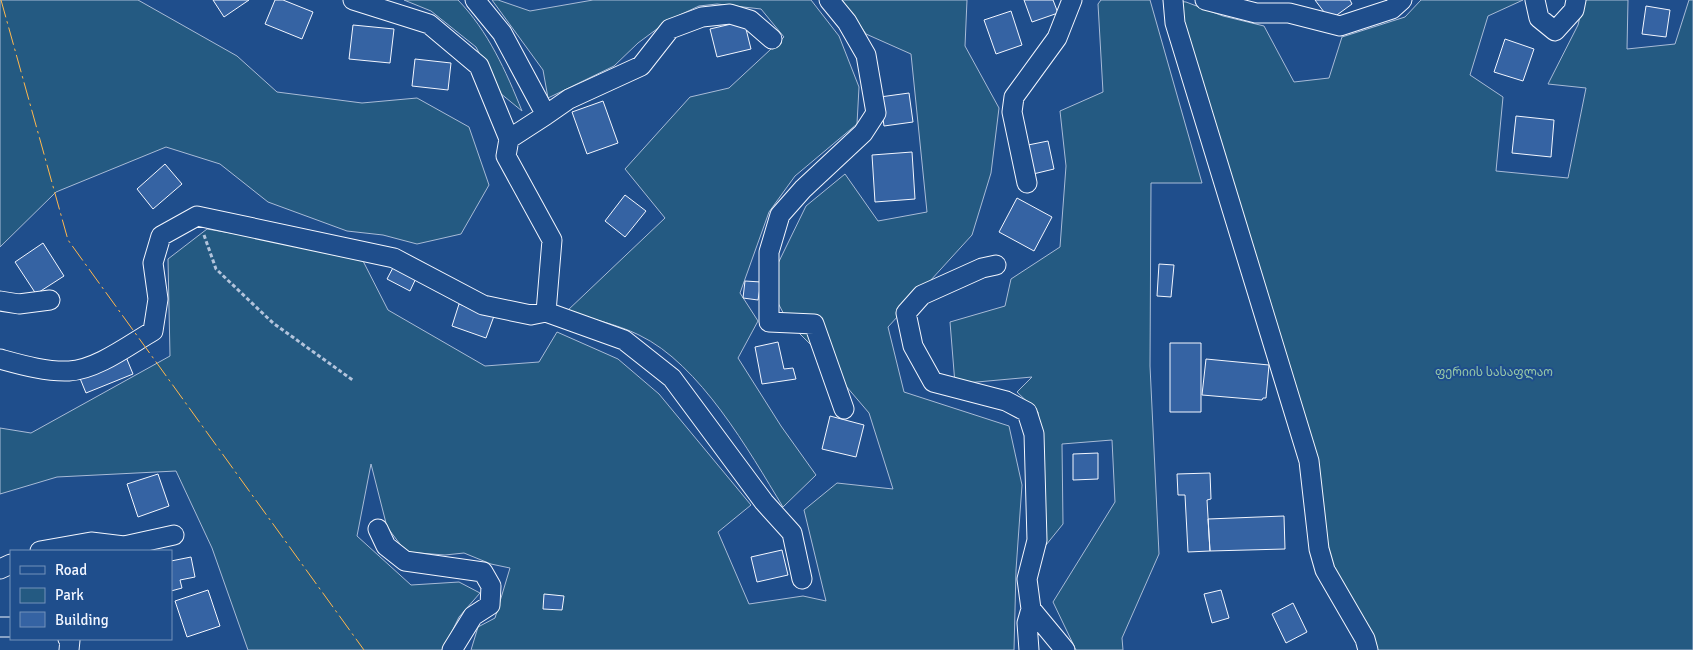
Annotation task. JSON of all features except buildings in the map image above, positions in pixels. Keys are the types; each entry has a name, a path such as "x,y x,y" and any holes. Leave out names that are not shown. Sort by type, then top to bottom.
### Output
{"street":[{"path":"353,0 429,24 479,66 509,139 506,156 552,240 546,312"},
{"path":"474,0 502,34 546,116"},
{"path":"829,0 847,22 866,55 876,113 863,133 803,189 780,215 769,252 769,322 814,324 844,409"},
{"path":"1027,183 1012,112 1014,97 1057,38 1072,0"},
{"path":"1172,0 1175,23 1309,461 1319,548 1325,570 1366,639 1368,650"},
{"path":"1205,0 1260,6 1340,26 1392,9 1402,0"},
{"path":"1535,0 1539,18 1555,31 1574,10 1576,0"},
{"path":"509,139 546,116 568,99 641,66 670,29 702,17 730,14 750,20 772,39"},
{"path":"0,359 31,367 70,371 104,360 152,331 158,299 153,263 161,236 197,216 394,258 483,305 531,315 546,312 624,340 672,378 764,502 792,533 802,579"},
{"path":"996,265 982,268 922,295 906,313 913,346 933,382 1006,401 1027,412 1034,434 1037,540 1027,579 1032,609 1027,623 1029,650"},
{"path":"0,301 19,304 50,300"},
{"path":"378,529 386,546 405,561 484,572 490,586 490,605 473,616 452,650"},
{"path":"46,550 91,542 124,546 174,535"},
{"path":"1032,609 1065,650"}],"path":[{"path":"197,216 216,269 273,324 354,381"}],"green space":[{"path":"0,0 138,0 237,56 277,92 362,103 417,98 469,127 489,185 461,234 417,244 383,235 347,231 268,202 220,164 166,147 56,192 0,247"},
{"path":"404,0 458,0 487,38 522,111 500,93 476,47 431,11"},
{"path":"492,0 498,0 530,11 593,0 811,0 839,36 859,87 857,124 795,176 769,212 740,293 758,321 738,358 781,426 816,475 783,507 739,436 702,387 682,366 661,348 631,331 567,311 665,218 625,169 690,97 729,88 784,37 761,9 717,4 699,6 669,20 638,43 614,66 548,98 543,70"},
{"path":"842,0 967,0 965,46 999,108 991,173 972,235 888,327 904,392 1009,426 1022,485 1016,570 1014,650 471,650 478,627 495,618 510,568 491,564 464,553 445,555 406,552 387,527 371,464 357,536 411,585 459,582 480,593 459,617 443,650 248,650 212,548 176,471 57,477 0,494 0,428 31,433 170,356 168,259 207,229 296,244 362,259 388,310 485,366 539,362 557,332 618,359 659,394 751,505 718,532 749,604 803,596 826,601 804,510 837,483 893,489 869,413 811,345 788,322 768,284 806,206 845,174 878,221 927,212 911,54 866,34"},
{"path":"1101,0 1150,0 1202,183 1151,183 1150,366 1159,554 1122,638 1123,650 1076,650 1053,602 1115,502 1112,440 1062,444 1063,524 1046,545 1038,412 1017,392 1032,377 955,384 950,322 1005,306 1011,279 1060,247 1066,166 1060,111 1103,92 1098,4"},
{"name":"ფერიის სასაფლაო","path":"1421,0 1523,0 1488,16 1470,75 1503,97 1496,171 1568,178 1586,88 1548,84 1578,25 1584,0 1628,0 1627,49 1675,44 1689,0 1693,0 1693,650 1371,650 1328,570 1313,460 1176,1 1186,2 1223,16 1264,26 1294,82 1329,78 1342,37 1405,17"}],"power":[{"path":"1,0 68,240 364,650"}]}
